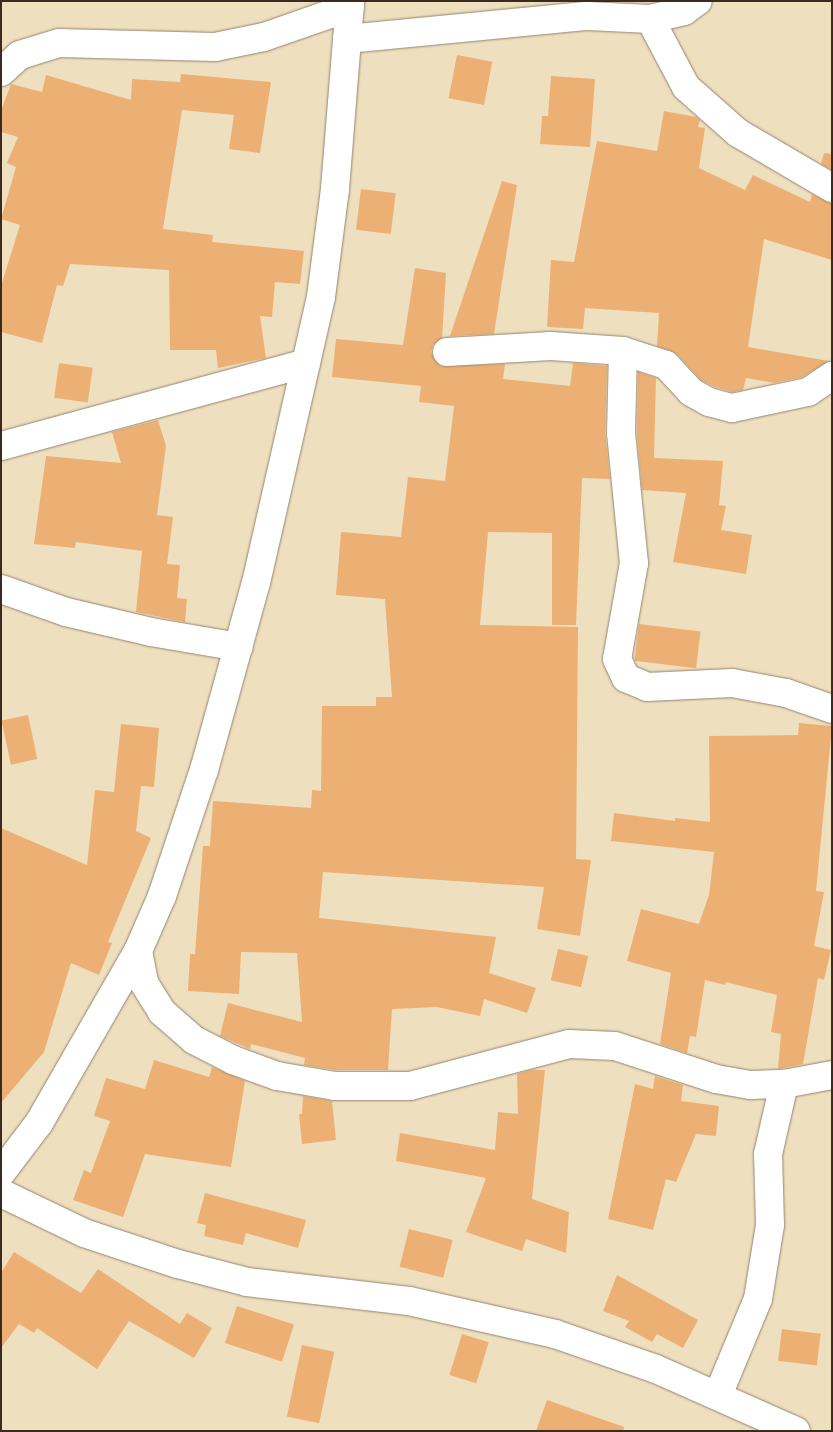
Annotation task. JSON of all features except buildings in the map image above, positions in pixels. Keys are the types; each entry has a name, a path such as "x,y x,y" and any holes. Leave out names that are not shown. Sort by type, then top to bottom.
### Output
{"street":[{"path":"346,39 588,16 650,19 684,11 698,1"},
{"path":"1,72 20,55 59,43 215,47 264,37 350,4 334,189 320,297 239,647 204,770 162,896 138,951 39,1123 3,1165"},
{"path":"650,19 686,87 738,133 832,188"},
{"path":"447,352 551,346 623,351 666,365 691,392 709,402 732,408 808,392 832,376"},
{"path":"623,351 621,433 634,563 617,659 626,678 647,687 732,683 786,693 832,709"},
{"path":"1,446 306,363"},
{"path":"1,589 66,612 151,632 239,647"},
{"path":"138,951 144,983 162,1012 194,1040 233,1060 277,1076 335,1086 410,1086 569,1044 615,1046 716,1079 751,1085 784,1084 832,1075"},
{"path":"718,1395 758,1299 770,1225 768,1154 784,1084"},
{"path":"1,1193 84,1233 178,1264 248,1282 408,1301 555,1334 718,1395 796,1431"}]}
